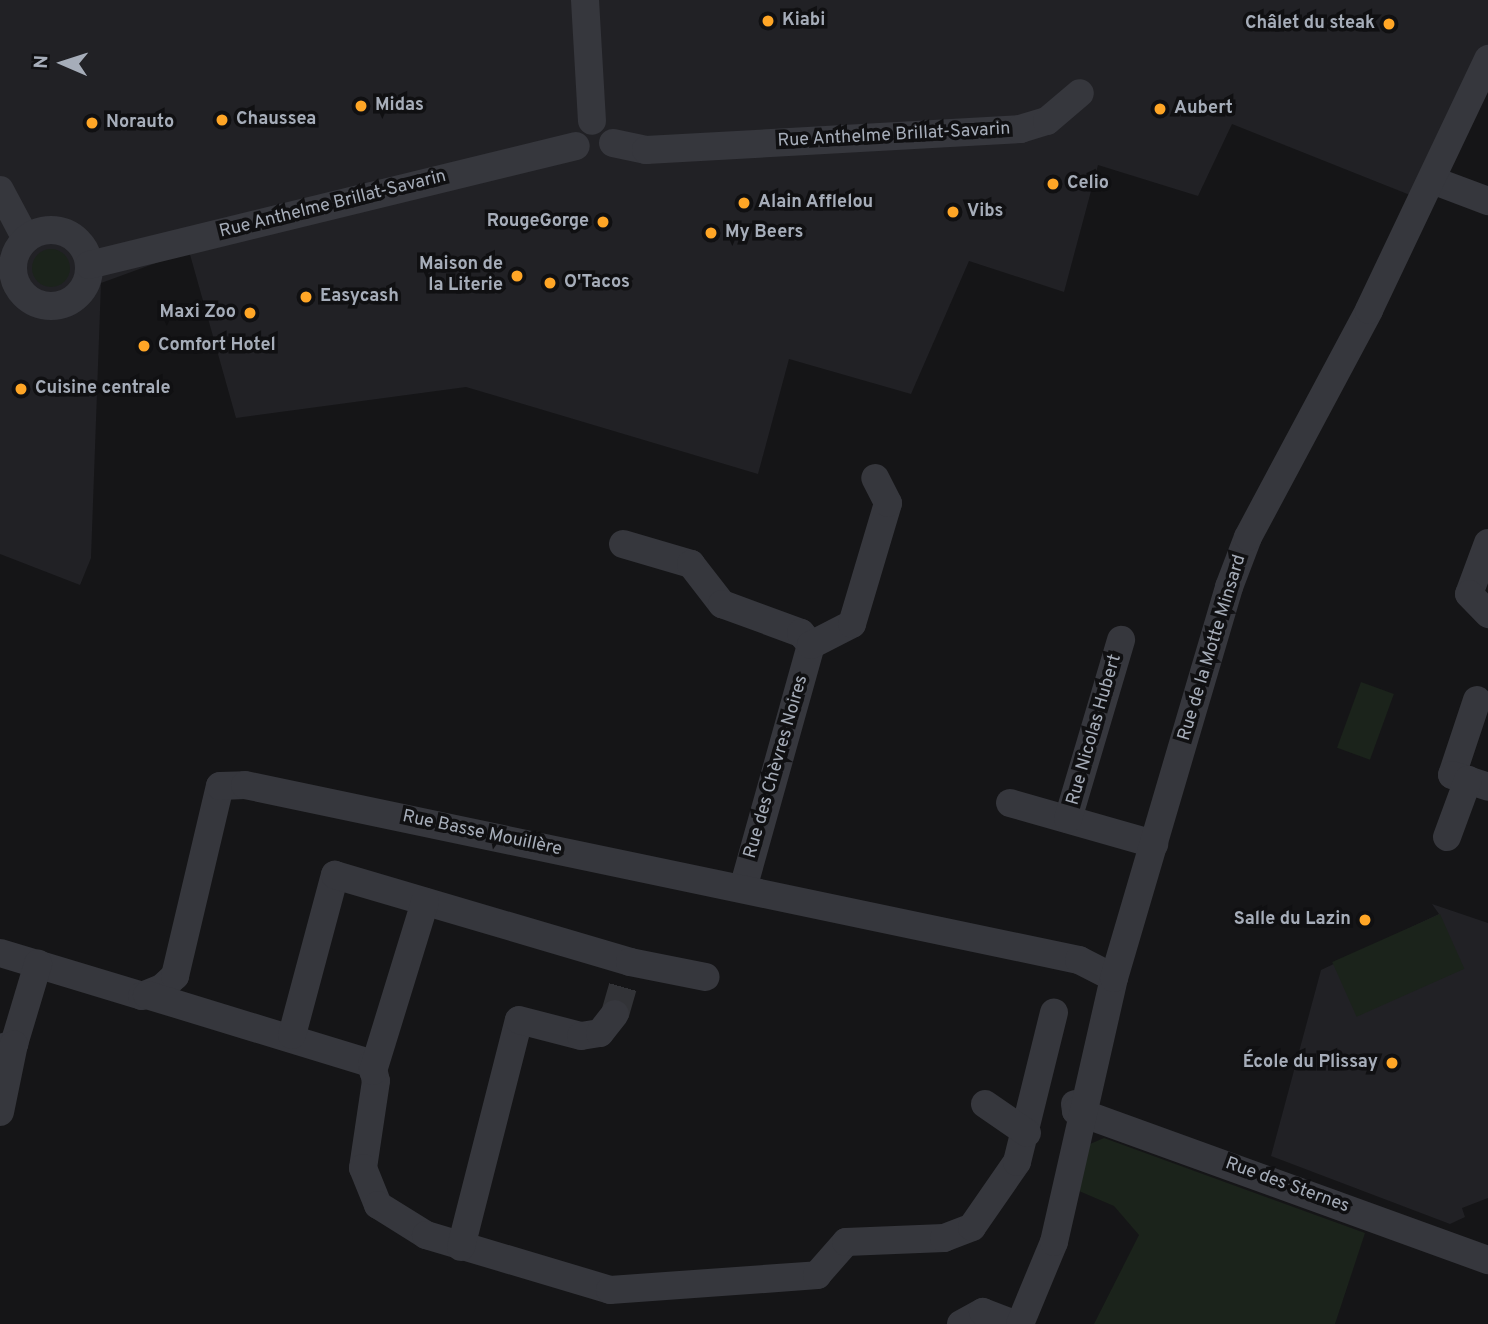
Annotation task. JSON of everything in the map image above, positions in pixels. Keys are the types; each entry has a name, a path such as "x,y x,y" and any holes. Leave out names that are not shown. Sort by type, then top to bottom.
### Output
{"street":[{"path":"585,0 592,121"},
{"name":"Rue de la Motte Minsard","path":"1018,1324 1054,1242 1086,1114 1114,978 1248,537 1432,180 1488,59"},
{"name":"Rue Anthelme Brillat-Savarin","path":"613,143 646,150 1020,129 1047,121 1080,93"},
{"path":"592,121 608,127 613,143 594,159 576,146 578,130 592,121"},
{"name":"Rue Anthelme Brillat-Savarin","path":"89,265 576,146"},
{"path":"1432,180 1488,201"},
{"path":"0,190 26,239"},
{"path":"48,230 71,236 89,265 79,294 56,306 31,300 7,283 15,256 26,239 48,230"},
{"path":"623,544 691,564 722,604 801,633 811,645 852,624 888,503 876,478"},
{"path":"1488,543 1469,594 1488,614"},
{"name":"Rue Nicolas Hubert","path":"1068,820 1121,640"},
{"name":"Rue des Chèvres Noires","path":"743,889 811,645"},
{"path":"1447,837 1478,783 1452,775 1477,700"},
{"name":"Rue Basse Mouillère","path":"147,995 175,976 220,786 285,793 1079,960 1114,978"},
{"name":"Rue Nicolas Hubert","path":"1010,803 1154,844"},
{"path":"292,1035 335,876 630,962 706,977"},
{"path":"425,902 373,1071 362,1144 368,1187 395,1219 461,1247 610,1290 817,1275 846,1242 944,1238 972,1227 1017,1162 1027,1133 1054,1012"},
{"path":"0,953 352,1053 373,1071"},
{"name":"Rue de la Motte Minsard","path":"1079,960 1094,972 1098,989 1075,1104 1086,1114"},
{"path":"0,1112 7,1046 38,964"},
{"path":"461,1247 519,1020 581,1036 600,1033 615,1014"},
{"path":"985,1104 1027,1133"},
{"name":"Rue des Sternes","path":"1086,1114 1488,1260"},
{"path":"961,1324 983,1312 1018,1324"}],"shaded area":[{"path":"0,0 1488,0 1488,49 1415,197 1232,124 1198,196 1098,165 1064,292 969,261 911,394 789,359 758,474 466,387 236,418 189,251 101,283 91,558 80,585 0,554"},
{"path":"51,249 64,255 70,268 64,281 51,287 38,281 32,268 38,255"},
{"path":"1361,682 1394,694 1370,760 1337,748"},
{"name":"École du Plissay","path":"1432,904 1488,923 1488,1198 1462,1208 1465,1217 1450,1224 1271,1156 1321,970 1439,914"},
{"path":"1440,914 1464,969 1357,1017 1332,962"},
{"path":"1104,1138 1365,1233 1335,1324 1094,1324 1139,1235 1114,1206 1079,1191 1090,1144"}],"tunnel":[{"path":"615,1014 630,962"}],"place":[{"name":"Kiabi","path":"768,21"},
{"name":"Châlet du steak","path":"1389,24"},
{"name":"Midas","path":"361,106"},
{"name":"Aubert","path":"1160,109"},
{"name":"Chaussea","path":"222,120"},
{"name":"Norauto","path":"92,123"},
{"name":"Celio","path":"1053,184"},
{"name":"Alain Afflelou","path":"744,203"},
{"name":"Vibs","path":"953,212"},
{"name":"RougeGorge","path":"603,222"},
{"name":"My Beers","path":"711,233"},
{"name":"Maison de la Literie","path":"517,276"},
{"name":"O'Tacos","path":"550,283"},
{"name":"Easycash","path":"306,297"},
{"name":"Maxi Zoo","path":"250,313"},
{"name":"Comfort Hotel","path":"144,346"},
{"name":"Cuisine centrale","path":"21,389"},
{"name":"Salle du Lazin","path":"1365,920"},
{"name":"École du Plissay","path":"1392,1063"}]}
